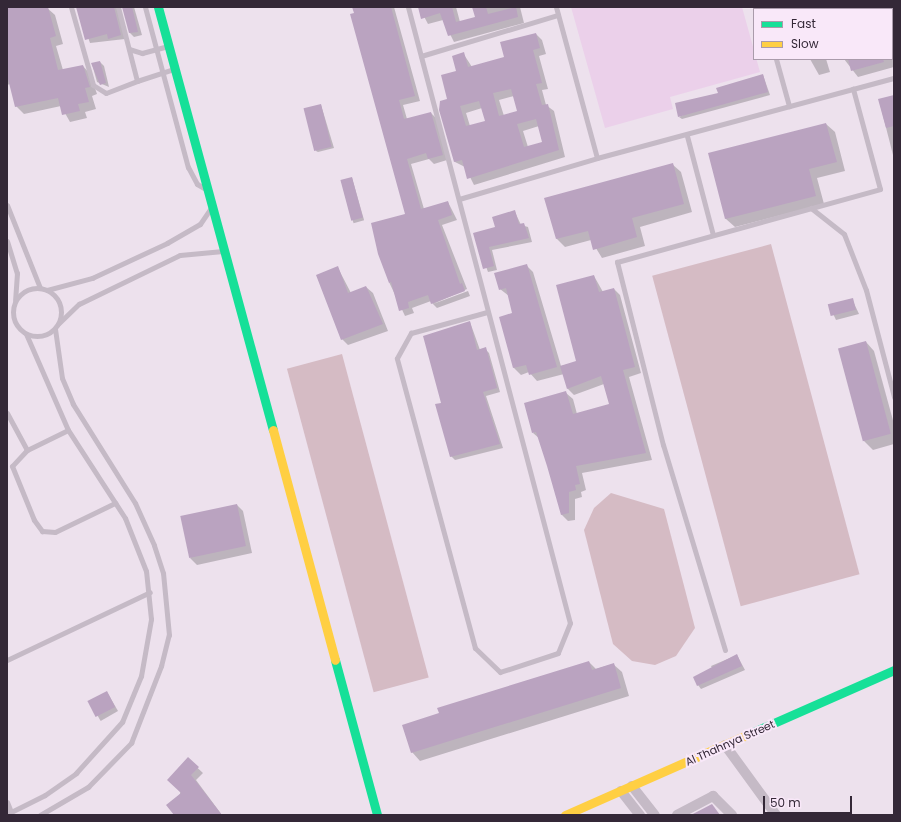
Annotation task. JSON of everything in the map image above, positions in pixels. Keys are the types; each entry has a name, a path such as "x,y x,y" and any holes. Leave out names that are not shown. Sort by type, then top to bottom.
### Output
{"street":[{"path":"158,7 206,189 377,815"},
{"name":"Al Thahnya Street","path":"565,815 894,670"},
{"path":"725,745 776,815"},
{"path":"632,786 655,815"},
{"path":"621,791 640,815"},
{"path":"677,815 713,796 732,815"}],"lane":[{"path":"72,7 95,88 106,93 162,72 175,69"},
{"path":"118,7 137,81"},
{"path":"145,7 190,174 197,184 206,189"},
{"path":"408,7 570,623 558,653 500,672 475,648 397,358 411,333 487,312"},
{"path":"556,7 597,158"},
{"path":"421,56 558,15"},
{"path":"129,49 142,53 168,46"},
{"path":"776,60 789,106"},
{"path":"459,199 597,158 687,136 789,106 894,78"},
{"path":"725,650 663,445 617,262 880,189 853,89"},
{"path":"687,136 713,235"},
{"path":"7,205 40,288"},
{"path":"14,301 25,290 40,288 48,290 92,278 167,243 200,224 211,206"},
{"path":"811,208 844,234 866,290 894,397"},
{"path":"7,241 17,273 14,301 15,324 26,334 68,430 125,518 150,592 148,647 141,676 122,722 76,773 45,795 9,813 7,802"},
{"path":"26,334 41,336 55,329 59,323 79,304 180,255 224,251"},
{"path":"48,290 58,300 59,323"},
{"path":"40,815 88,787 131,742 161,666 168,635 163,573 154,545 135,503 73,404 62,378 55,329"},
{"path":"7,413 28,450"},
{"path":"68,430 28,450 12,466 15,481 42,531 55,532 115,503"},
{"path":"7,660 150,592"}],"shaded area":[{"path":"571,7 742,7 753,47 753,60 757,60 760,72 670,97 673,109 605,128"},
{"path":"771,244 860,574 741,606 652,276"},
{"path":"342,354 429,678 374,692 287,369"},
{"path":"611,493 664,509 695,628 676,656 655,665 632,661 613,644 584,530 594,508"}],"building":[{"path":"7,7 48,7 56,36 50,38 58,70 83,65 90,87 85,88 89,102 78,104 80,111 62,115 58,98 15,107 7,75"},
{"path":"76,7 114,7 121,35 108,39 107,34 85,40"},
{"path":"122,7 132,7 138,32 129,33"},
{"path":"352,7 391,7 415,96 399,100 404,119 431,112 443,155 428,159 426,153 407,159 421,209 448,201 452,215 438,220 460,284 462,283 465,291 431,304 428,295 408,302 409,308 399,311 391,282 389,283 378,254 371,223 405,214 350,14 354,13"},
{"path":"418,7 452,7 456,22 475,17 472,7 486,7 488,14 516,7 518,17 448,36 440,13 421,19"},
{"path":"536,33 540,48 533,50 542,83 536,84 542,105 548,104 559,150 467,179 462,160 454,162 439,110 440,101 447,99 441,75 456,71 452,56 464,52 468,67 504,57 500,42","holes":["511,89 517,111 499,116 493,93","479,101 485,121 466,126 460,106","536,119 542,142 524,147 517,124"]},
{"path":"848,60 883,60 884,62 851,71"},
{"path":"100,61 106,83 100,85 91,63"},
{"path":"763,74 768,92 678,117 675,103 718,93 716,88"},
{"path":"894,95 894,126 886,128 878,99"},
{"path":"321,104 332,147 314,151 304,108"},
{"path":"826,123 837,162 809,169 816,196 725,219 708,153"},
{"path":"673,163 684,204 632,218 637,237 593,250 588,231 556,239 544,198"},
{"path":"352,177 363,218 351,221 340,180"},
{"path":"515,210 519,224 524,223 529,238 489,247 494,266 483,269 473,233 495,227 492,217"},
{"path":"527,264 557,367 529,375 526,365 513,368 499,317 512,313 506,288 499,290 494,273"},
{"path":"338,266 348,293 366,286 383,324 341,340 316,275"},
{"path":"594,275 599,292 614,288 635,367 623,370 646,453 576,466 580,484 575,485 576,490 569,492 569,513 561,515 536,432 532,433 524,403 566,391 573,414 609,404 601,376 567,389 560,366 576,361 556,285"},
{"path":"853,298 856,310 831,316 828,304"},
{"path":"470,321 477,350 486,347 497,388 483,392 500,444 450,457 435,404 441,403 423,336"},
{"path":"866,341 891,434 863,441 838,349"},
{"path":"237,504 246,546 189,558 180,516"},
{"path":"737,654 742,666 697,686 693,677"},
{"path":"589,661 592,670 614,663 621,688 411,753 402,725 439,713 437,708"},
{"path":"107,691 115,707 96,717 87,701"},
{"path":"188,757 199,767 191,775 222,815 174,815 166,805 181,793 167,780"},
{"path":"712,804 720,815 691,815"}],"traffic: fast":[{"path":"158,7 273,430"},
{"path":"335,660 377,815"},
{"path":"751,733 894,670"}],"traffic: slow":[{"path":"273,430 335,660"},
{"path":"565,815 751,733"}]}
